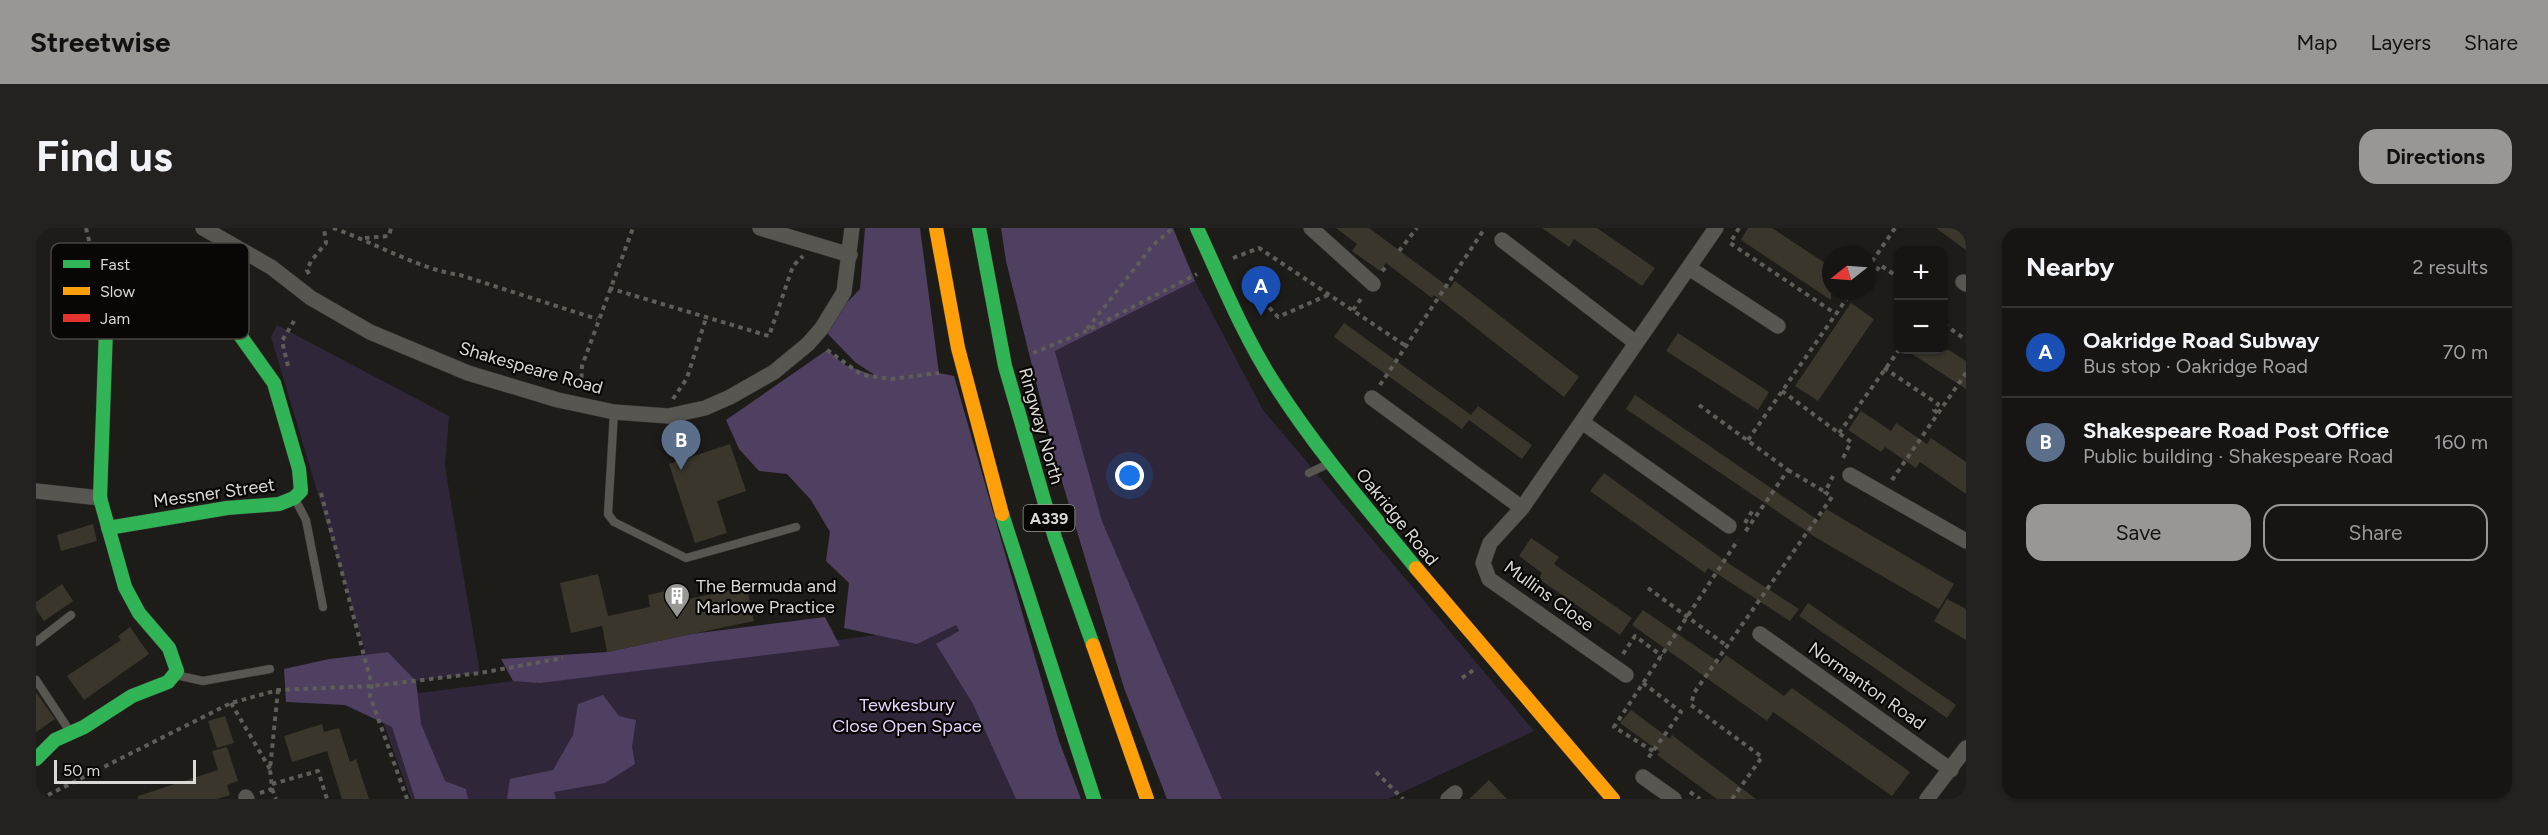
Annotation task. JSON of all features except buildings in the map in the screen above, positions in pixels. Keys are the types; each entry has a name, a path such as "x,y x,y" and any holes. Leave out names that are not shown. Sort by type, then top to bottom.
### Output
{"main road":[{"name":"A339","path":"936,228 958,348 993,488 1094,799"},
{"name":"Ringway North","path":"979,228 1005,366 1055,538 1147,799"},
{"name":"Oakridge Road","path":"1197,228 1249,340 1281,393 1330,463 1489,656 1614,799"},
{"name":"Messner Street","path":"105,339 100,498 131,600 174,656 177,664 174,675"},
{"name":"Messner Street","path":"108,528 227,508 279,504 294,498 301,491 301,483 274,383 246,339"},
{"path":"37,757 55,740 71,734 132,696 168,682 174,675"}],"street":[{"name":"Shakespeare Road","path":"203,228 229,243"},
{"path":"760,228 849,255"},
{"name":"Shakespeare Road","path":"249,254 271,267 311,298 370,332 468,373 558,400 614,412 647,416 686,413 730,398 774,372 808,344 822,328 844,292 852,228"},
{"path":"1311,228 1373,284"},
{"name":"Mullins Close","path":"1626,675 1489,579 1483,563 1490,543 1522,508 1716,228"},
{"path":"1502,240 1636,343"},
{"path":"1689,268 1778,326"},
{"path":"1372,398 1522,508"},
{"path":"1582,422 1729,526"},
{"path":"1850,475 1966,541"},
{"path":"36,491 100,498"},
{"name":"Normanton Road","path":"1760,634 1951,770"},
{"path":"1927,799 1966,748"},
{"path":"1649,773 1678,793"}],"lane":[{"path":"614,412 608,514 614,522 686,558 795,527"},
{"path":"1309,473 1330,463"},
{"path":"294,498 306,520 323,607"},
{"path":"36,642 71,615"},
{"path":"174,675 203,681 270,669"},
{"path":"36,680 71,734"}],"path":[{"path":"86,228 90,243"},
{"path":"312,280 307,270 310,261 326,243 324,228"},
{"path":"333,228 440,273 460,275 597,319"},
{"path":"361,238 389,236 392,228"},
{"path":"581,387 582,366 597,319 633,228"},
{"path":"1399,251 1417,228"},
{"path":"1372,398 1485,228"},
{"path":"1739,228 1730,243 1836,314"},
{"path":"1876,256 1895,228"},
{"path":"1084,332 1153,245 1172,229"},
{"path":"609,288 770,336 793,266 814,245"},
{"path":"1226,261 1259,248 1406,346"},
{"path":"1876,271 1880,265 1894,275"},
{"path":"1033,353 1084,332 1198,273"},
{"path":"1241,277 1278,317 1328,295"},
{"path":"1748,440 1846,300"},
{"path":"670,402 687,378 706,318"},
{"path":"291,374 282,340 294,321"},
{"path":"1948,327 1966,340"},
{"path":"827,350 862,375 892,379 939,373"},
{"path":"1839,433 1896,354"},
{"path":"1884,368 1938,404 1934,410 1938,413"},
{"path":"1882,493 1966,373"},
{"path":"1782,392 1851,442"},
{"path":"1699,405 1788,470 1825,492"},
{"path":"1653,751 1614,727 1788,470"},
{"path":"320,487 372,686 370,696 407,799"},
{"path":"1732,799 1762,756 1691,705 1694,693 1832,496"},
{"path":"1648,588 1727,646"},
{"path":"1635,636 1662,656"},
{"path":"40,799 231,703 278,690 372,686 480,673 563,658"},
{"path":"1643,683 1681,712 1645,762 1649,773"},
{"path":"276,799 272,789 270,769 278,690"},
{"path":"231,703 270,769"},
{"path":"272,784 318,771 327,799"},
{"path":"1376,772 1403,799"},
{"path":"246,798 272,789"},
{"path":"1678,793 1700,799"}],"green space":[{"path":"1195,281 1263,410 1534,731 1388,799 1222,799 1102,521 1055,351"},
{"path":"277,325 449,416 445,467 480,673 416,681 388,652 366,655 271,337"},
{"name":"Tewkesbury Close Open Space","path":"956,625 990,692 1036,799 411,799 372,692 419,693"}],"shaded area":[{"path":"865,228 920,228 939,373 954,376 1059,741 1081,799 1016,799 973,704 936,644 959,631 956,625 917,644 844,628 849,583 826,561 830,532 811,500 787,474 759,471 739,449 726,420 827,350 845,365 876,376 855,362 822,328 860,289"},
{"path":"1001,228 1173,228 1195,281 1055,351 1102,521 1222,799 1167,799 1124,688 1055,458 1006,261"},
{"path":"825,617 840,646 540,683 513,681 501,659 607,652 691,634"},
{"path":"388,652 416,681 421,724 445,781 466,789 468,799 415,799 392,727 345,705 286,702 284,669 329,659"},
{"path":"603,695 619,716 636,720 632,747 635,764 605,783 554,792 556,799 507,799 510,779 553,770 573,735 578,704"}],"traffic: fast":[{"path":"979,228 1005,366 1055,538 1093,645"},
{"path":"1197,228 1242,327 1274,383 1324,455 1416,568"},
{"path":"36,759 55,740 84,727 132,696 168,682 177,671 169,648 139,613 125,587 100,498 106,339"},
{"path":"108,528 227,508 279,504 294,498 301,491 299,469 274,383 243,339"},
{"path":"1002,514 1094,799"}],"traffic: slow":[{"path":"936,228 958,348 1002,514"},
{"path":"1416,568 1613,799"},
{"path":"1093,645 1147,799"}],"place":[{"name":"Oakridge Road Subway","path":"1261,316"},
{"name":"Shakespeare Road Post Office","path":"681,470"},
{"name":"The Bermuda and Marlowe Practice","path":"677,619"}]}
